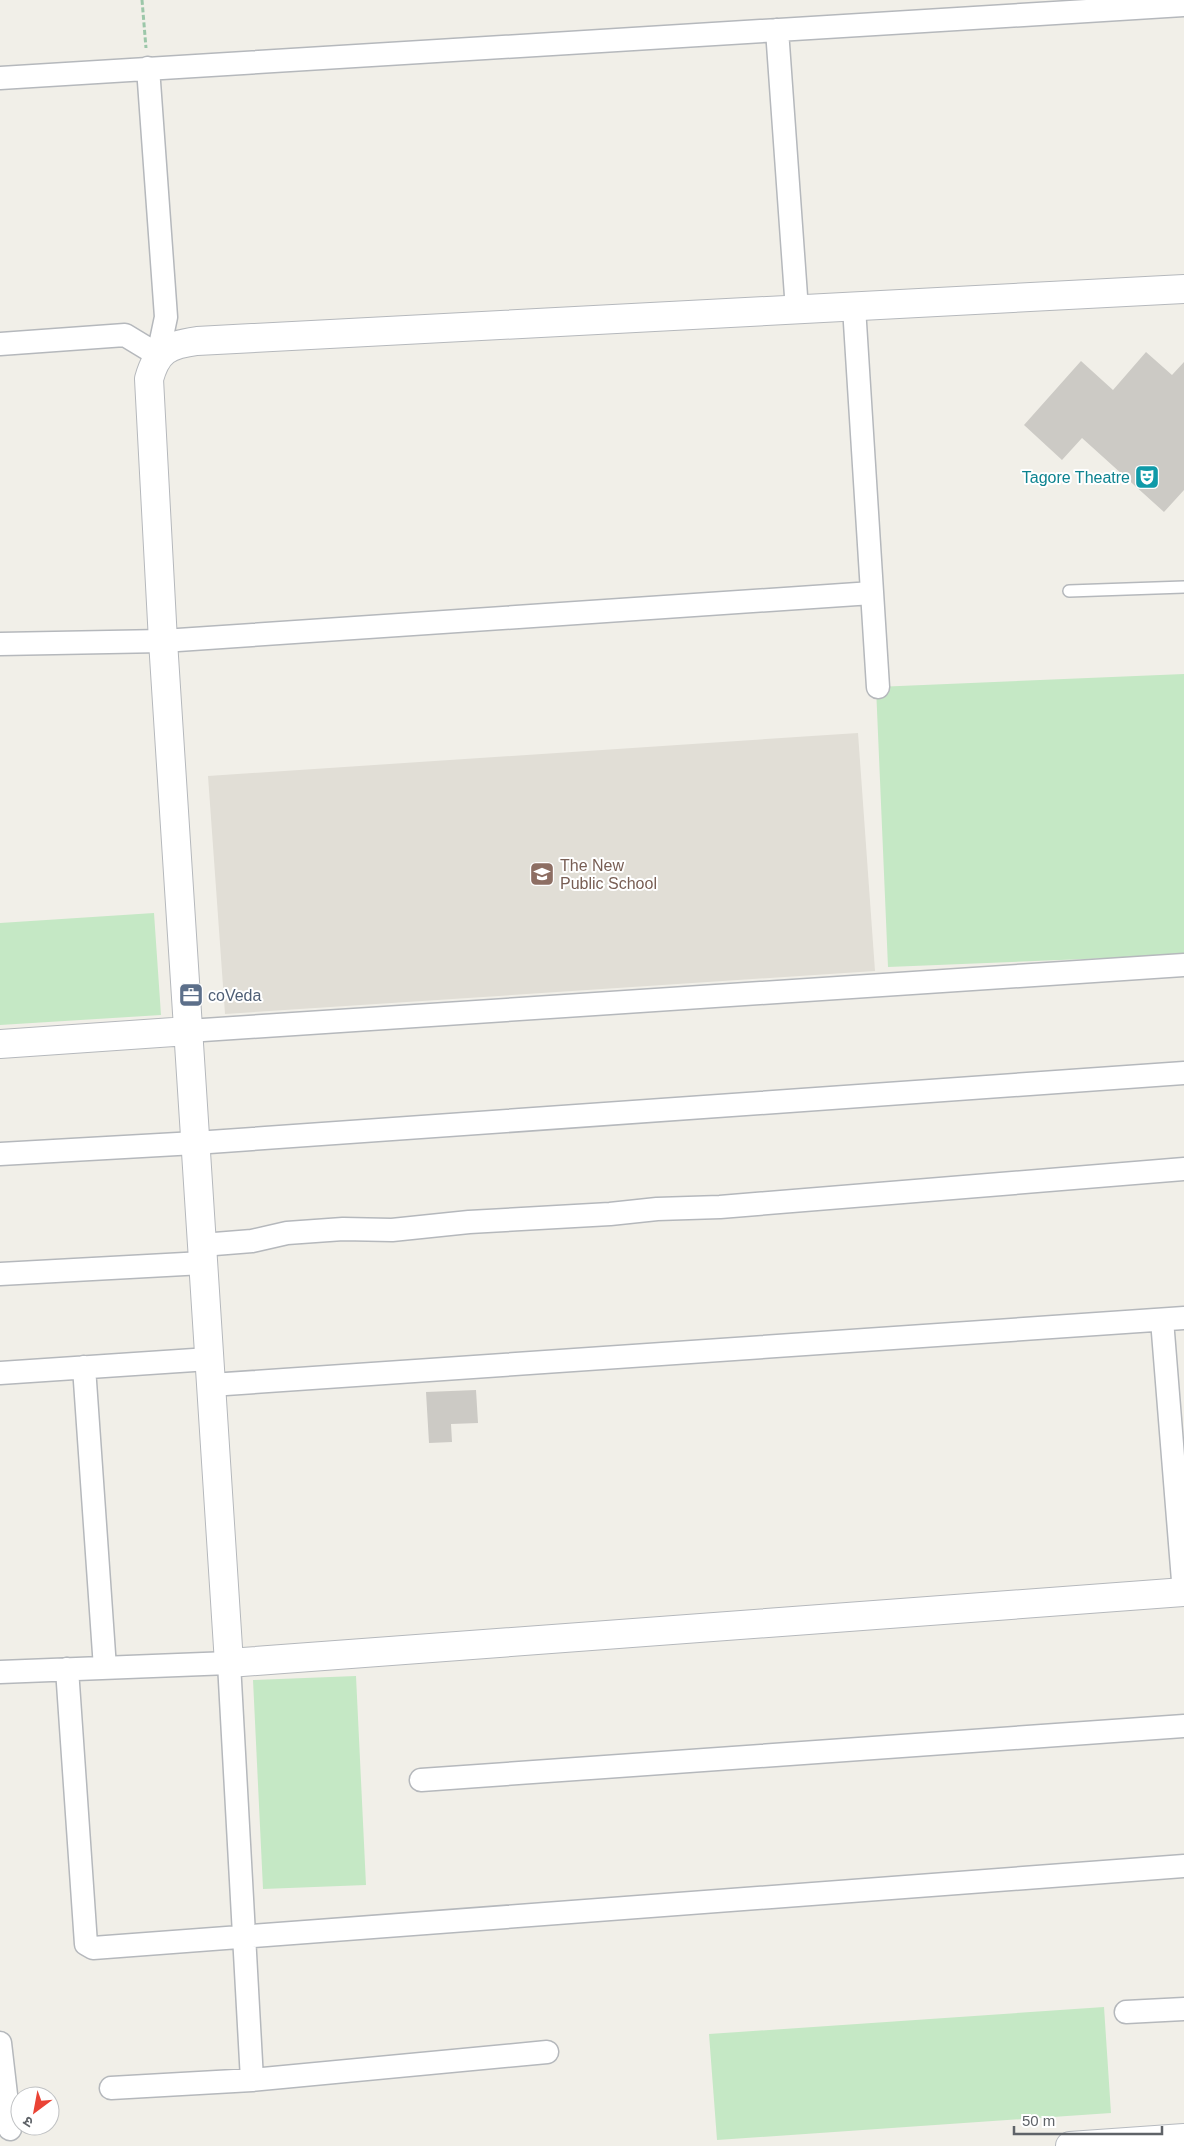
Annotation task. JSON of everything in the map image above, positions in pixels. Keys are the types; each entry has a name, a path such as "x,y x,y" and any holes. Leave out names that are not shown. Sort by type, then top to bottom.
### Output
{"street":[{"path":"0,78 1184,5"},
{"path":"777,30 797,310"},
{"path":"148,68 166,317 158,355 149,379 163,641 229,1663 252,2080"},
{"path":"158,355 175,344 197,341 1184,289"},
{"path":"854,307 878,687"},
{"path":"0,344 125,335 158,355"},
{"path":"0,644 163,641 872,593"},
{"path":"0,1044 1184,965"},
{"path":"0,1154 196,1143 1184,1073"},
{"path":"0,1274 203,1254 286,1233 342,1229 392,1230 469,1222 610,1214 657,1209 720,1208 1184,1169"},
{"path":"0,1373 84,1367 210,1372 1184,1318"},
{"path":"0,1672 229,1663 1184,1592 1162,1320"},
{"path":"84,1367 105,1668"},
{"path":"67,1669 86,1944 93,1948 1184,1866"},
{"path":"421,1780 1184,1726"},
{"path":"1126,2012 1184,2009"},
{"path":"0,2043 10,2129"},
{"path":"112,2088 252,2080 547,2052"},
{"path":"1070,2146 1184,2138"}],"lane":[{"path":"1069,592 1184,588"}],"path":[{"path":"142,0 148,68"}],"shaded area":[{"name":"The New Public School","path":"858,733 875,971 225,1014 208,776"}],"green space":[{"path":"1184,674 1184,955 888,967 876,687"},
{"path":"154,913 161,1015 0,1025 0,923"},
{"path":"356,1676 366,1885 263,1889 253,1680"},
{"path":"1104,2007 1111,2113 717,2140 709,2034"}],"building":[{"path":"1146,352 1172,375 1184,362 1184,490 1164,512 1082,438 1062,460 1024,425 1081,361 1113,390"},
{"path":"476,1390 478,1423 451,1424 452,1442 429,1443 426,1392"}],"place":[{"name":"Tagore Theatre","path":"1147,477"},
{"name":"The New Public School","path":"542,874"},
{"name":"coVeda","path":"191,995"}]}
